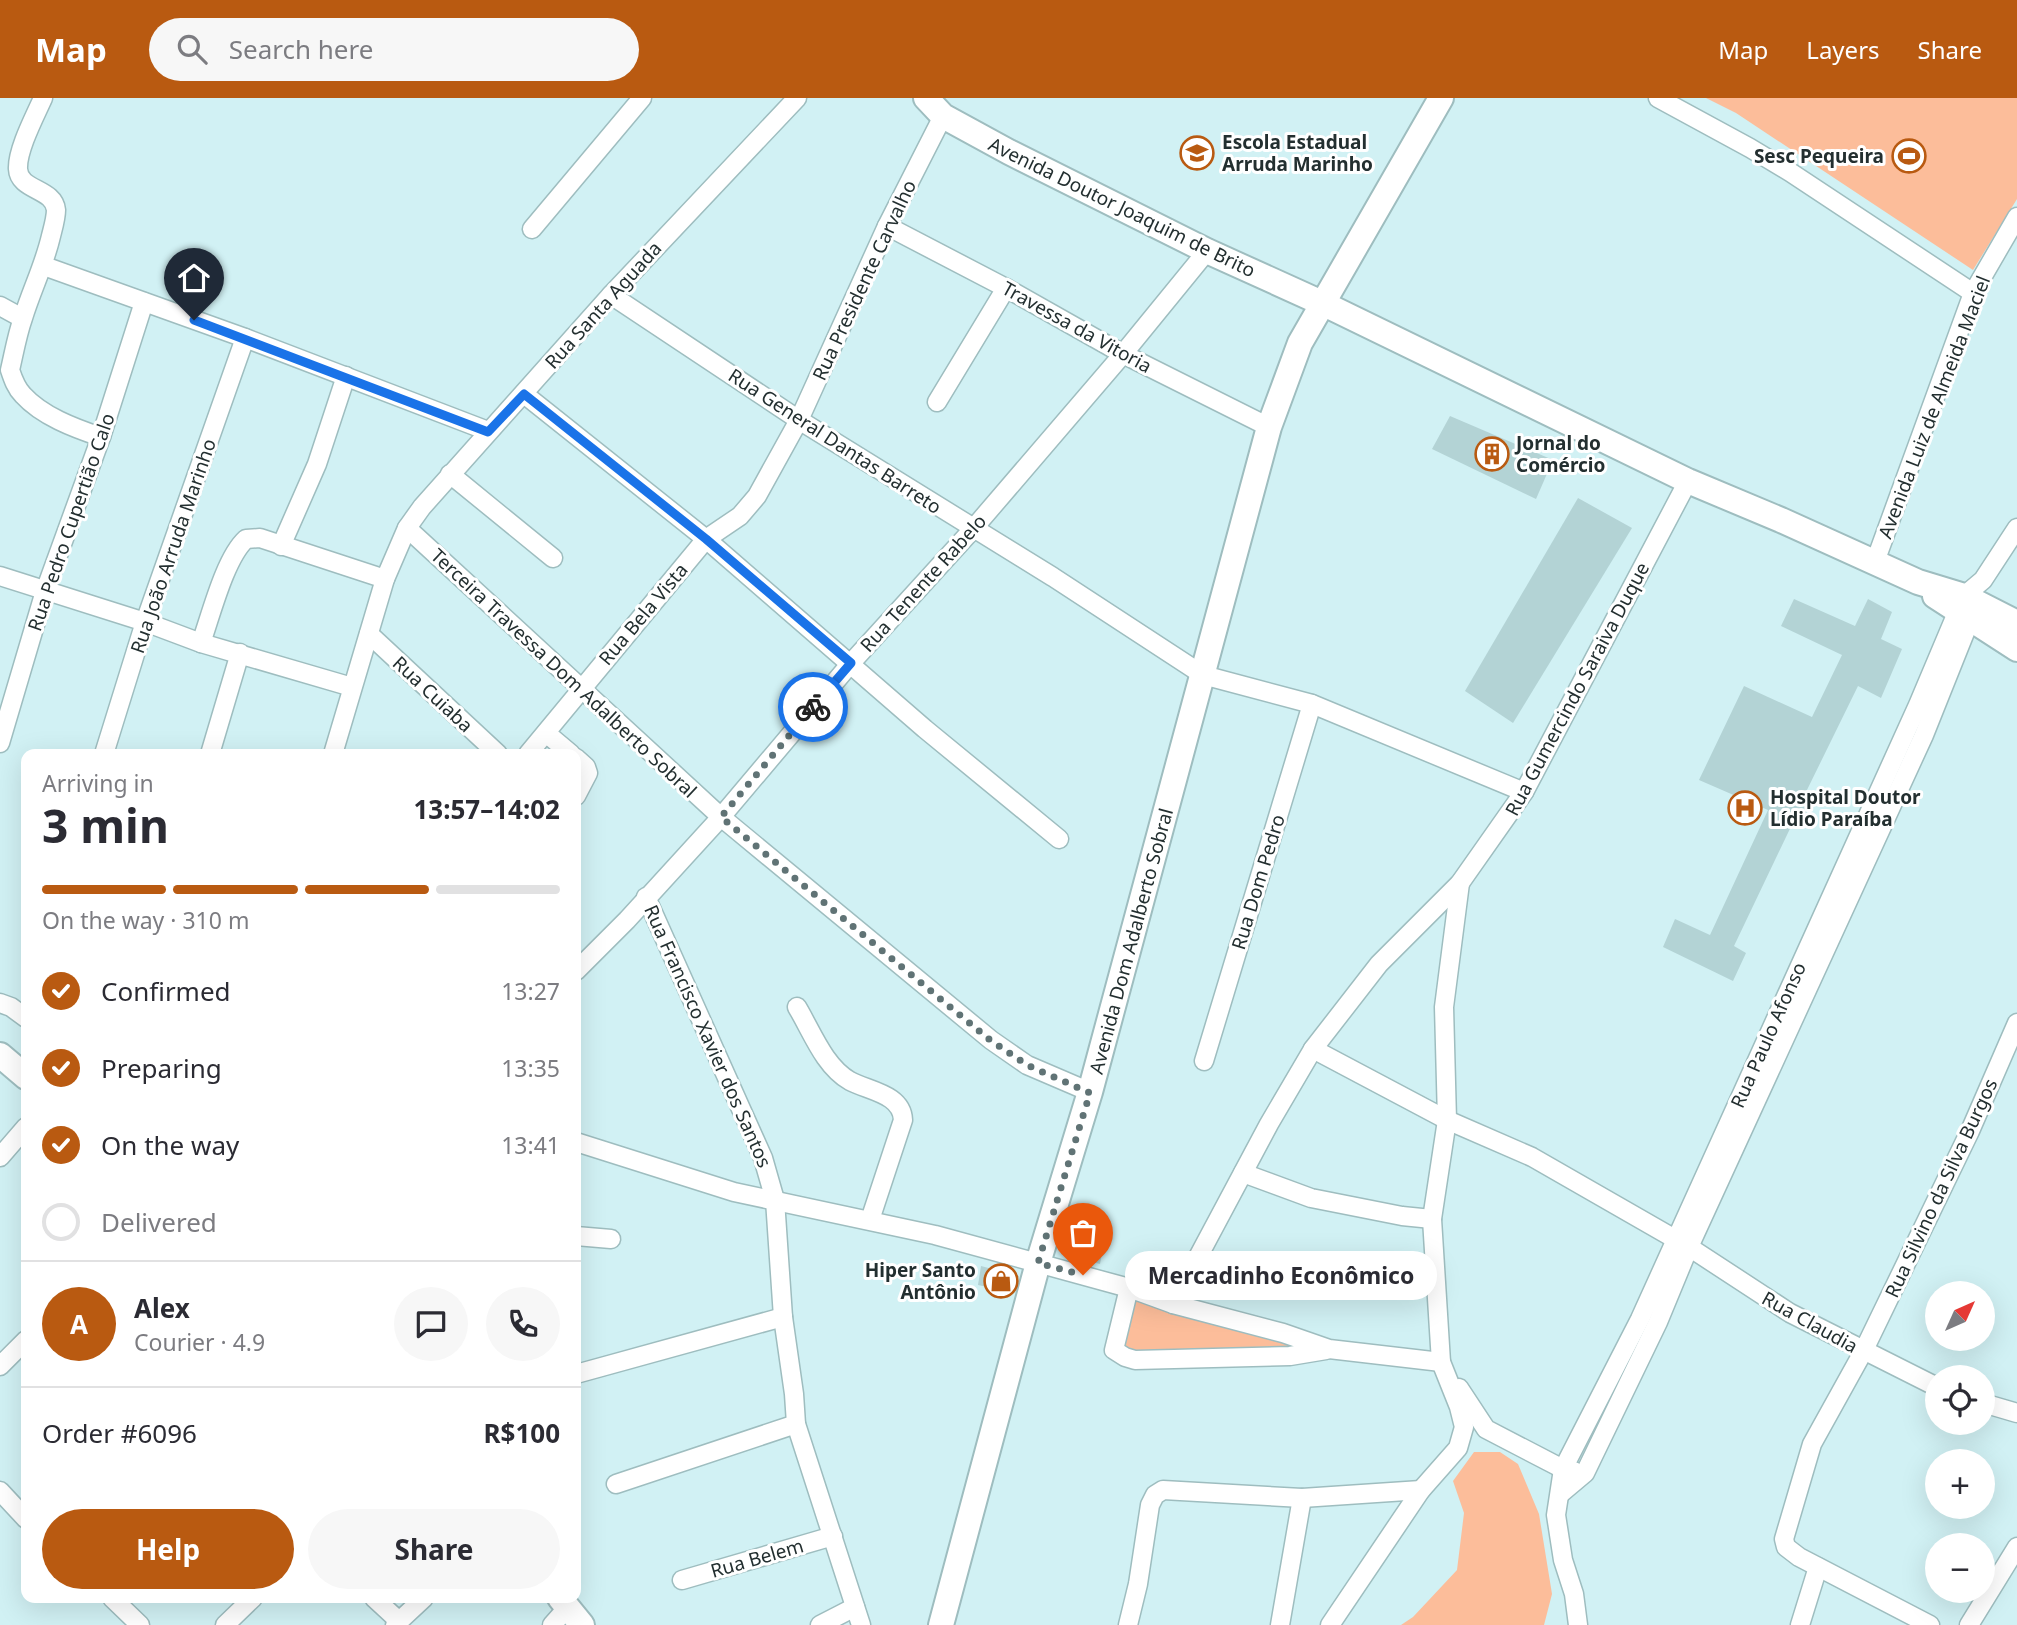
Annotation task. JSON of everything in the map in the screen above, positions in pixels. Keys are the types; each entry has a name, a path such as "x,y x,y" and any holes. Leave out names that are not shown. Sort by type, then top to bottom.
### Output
{"main road":[{"name":"Avenida Dom Adalberto Sobral","path":"941,1625 1038,1263 1090,1093 1269,427 1300,343 1441,98"},
{"name":"Avenida Doutor Joaquim de Brito","path":"935,107 1009,152 1208,251 1324,304 1688,481 1918,582 1970,602"},
{"path":"1970,602 2017,623"},
{"path":"1970,602 2017,649"},
{"path":"0,1055 21,1073"}],"street":[{"path":"43,98 17,168 19,177 52,199 56,209 44,267 22,318 10,370 23,396 42,410 73,428 101,437"},
{"path":"532,229 642,98"},
{"path":"1658,98 1780,166 1973,293"},
{"name":"Rua Santa Aguada","path":"334,749 385,579 407,528 450,474 786,101"},
{"name":"Rua Presidente Carvalho","path":"706,539 740,516 757,496 799,420 887,226 935,107"},
{"name":"Travessa da Vitoria","path":"887,226 1006,288 1123,354 1269,427"},
{"name":"Avenida Luiz de Almeida Maciel","path":"1875,562 1973,293 2014,228"},
{"name":"Rua Tenente Rabelo","path":"581,962 721,817 851,663 973,529 1208,251"},
{"path":"44,267 245,338 488,432"},
{"path":"937,402 1006,288"},
{"name":"Rua General Dantas Barreto","path":"611,295 799,420 1053,577 1203,675 1311,704 1524,792"},
{"name":"Rua Pedro Cupertião Calo","path":"0,743 45,591 101,437 144,302"},
{"path":"0,306 22,318"},
{"name":"Rua João Arruda Marinho","path":"106,749 145,622 245,338"},
{"path":"281,546 317,464 346,376"},
{"path":"524,394 706,539 925,729 1059,839"},
{"path":"450,474 553,558"},
{"name":"Rua Gumercindo Saraiva Duque","path":"1172,1304 1313,1049 1379,964 1460,883 1503,826 1524,792 1688,481"},
{"name":"Terceira Travessa Dom Adalberto Sobral","path":"407,528 721,817 990,1040 1027,1065 1090,1093"},
{"path":"1970,602 2017,528"},
{"path":"201,643 236,550 246,539 260,538 385,579"},
{"name":"Rua Bela Vista","path":"532,749 706,539"},
{"path":"0,576 145,622 201,643 352,687"},
{"name":"Rua Paulo Afonso","path":"1748,1101 1818,922 1884,777 1970,602"},
{"name":"Rua Paulo Afonso","path":"1563,1469 1682,1243 1748,1101 1836,929 1924,735 1970,602"},
{"name":"Rua Cuiaba","path":"369,634 493,749"},
{"path":"211,749 240,653"},
{"name":"Rua Dom Pedro","path":"1204,1061 1311,704"},
{"path":"545,733 565,749"},
{"path":"581,762 588,773 581,786"},
{"path":"1884,777 1901,787"},
{"path":"1319,1625 1334,1620 1421,1490 1458,1448 1464,1427 1441,1362 1432,1219 1447,1120 1444,1007 1460,883"},
{"name":"Rua Francisco Xavier dos Santos","path":"646,897 764,1158 775,1200 783,1317 796,1424 862,1625"},
{"path":"1818,922 1836,929"},
{"path":"0,1003 21,1014"},
{"path":"797,1007 837,1072 852,1082 893,1100 901,1107 903,1120 870,1220"},
{"name":"Rua Silvino da Silva Burgos","path":"1818,1567 1784,1544 1812,1444 1863,1352 1970,1130 2017,1023"},
{"name":"Rua Claudia","path":"1313,1049 1447,1120 1532,1157 1682,1243 1790,1313 1925,1381"},
{"path":"0,1157 21,1133"},
{"path":"581,1144 734,1192 936,1235 1129,1288 1172,1304 1283,1333 1329,1349 1441,1362 1486,1429 1563,1469 1585,1473"},
{"path":"1243,1174 1311,1198 1432,1219"},
{"path":"581,1236 611,1239"},
{"name":"Rua Paulo Afonso","path":"1585,1473 1658,1322 1682,1243"},
{"path":"1129,1288 1114,1350 1125,1357 1135,1360 1290,1356 1329,1349"},
{"path":"581,1373 783,1317"},
{"path":"0,1366 21,1345"},
{"path":"1995,1407 2017,1413"},
{"path":"615,1484 796,1424"},
{"path":"1563,1469 1556,1516 1563,1560 1574,1594 1578,1625"},
{"path":"1560,1494 1585,1473"},
{"path":"1133,1624 1147,1518 1155,1496 1163,1490 1302,1498 1421,1490"},
{"path":"0,1492 21,1510"},
{"path":"1280,1625 1302,1498"},
{"name":"Rua Belem","path":"682,1580 832,1536"},
{"path":"1969,1625 2017,1547"},
{"path":"1800,1625 1818,1567 1930,1625"},
{"path":"117,1603 141,1625"},
{"path":"225,1625 248,1603"},
{"path":"379,1603 397,1623 419,1603"},
{"path":"820,1625 855,1607"}],"shaded area":[{"name":"Sesc Pequeira","path":"1706,98 2017,98 2017,199 1973,270 1736,113"},
{"path":"1129,1288 1329,1349 1135,1360 1115,1343"},
{"path":"1474,1452 1500,1452 1518,1464 1539,1514 1552,1594 1544,1625 1401,1625 1413,1617 1457,1570 1464,1513 1453,1481"}],"building":[{"name":"Jornal do Comércio","path":"1450,416 1553,460 1536,499 1432,449"},
{"path":"1578,498 1632,528 1513,723 1465,691"},
{"name":"Hospital Doutor Lídio Paraíba","path":"1794,599 1855,626 1868,599 1892,612 1881,639 1902,649 1881,698 1858,686 1805,794 1813,799 1804,818 1797,814 1734,946 1746,953 1733,981 1663,947 1675,919 1710,935 1768,810 1699,780 1744,686 1812,717 1842,655 1781,626"},
{"path":"1065,1235 1103,1248 1100,1264 1061,1254"},
{"name":"Hiper Santo Antônio","path":"981,1266 1019,1276 1015,1293 978,1285"}],"way so far":[{"path":"813,707 721,817 952,1005 990,1040 1027,1065 1090,1093 1038,1263 1083,1275"}],"place":[{"name":"Escola Estadual Arruda Marinho","path":"1197,153"},
{"name":"Sesc Pequeira","path":"1909,156"},
{"name":"Jornal do Comércio","path":"1492,454"},
{"name":"Hospital Doutor Lídio Paraíba","path":"1745,808"},
{"name":"Mercadinho Econômico","path":"1083,1275"},
{"name":"Hiper Santo Antônio","path":"1001,1281"}],"route":[{"path":"194,320 488,432 524,394 706,539 851,663 813,707"}]}
